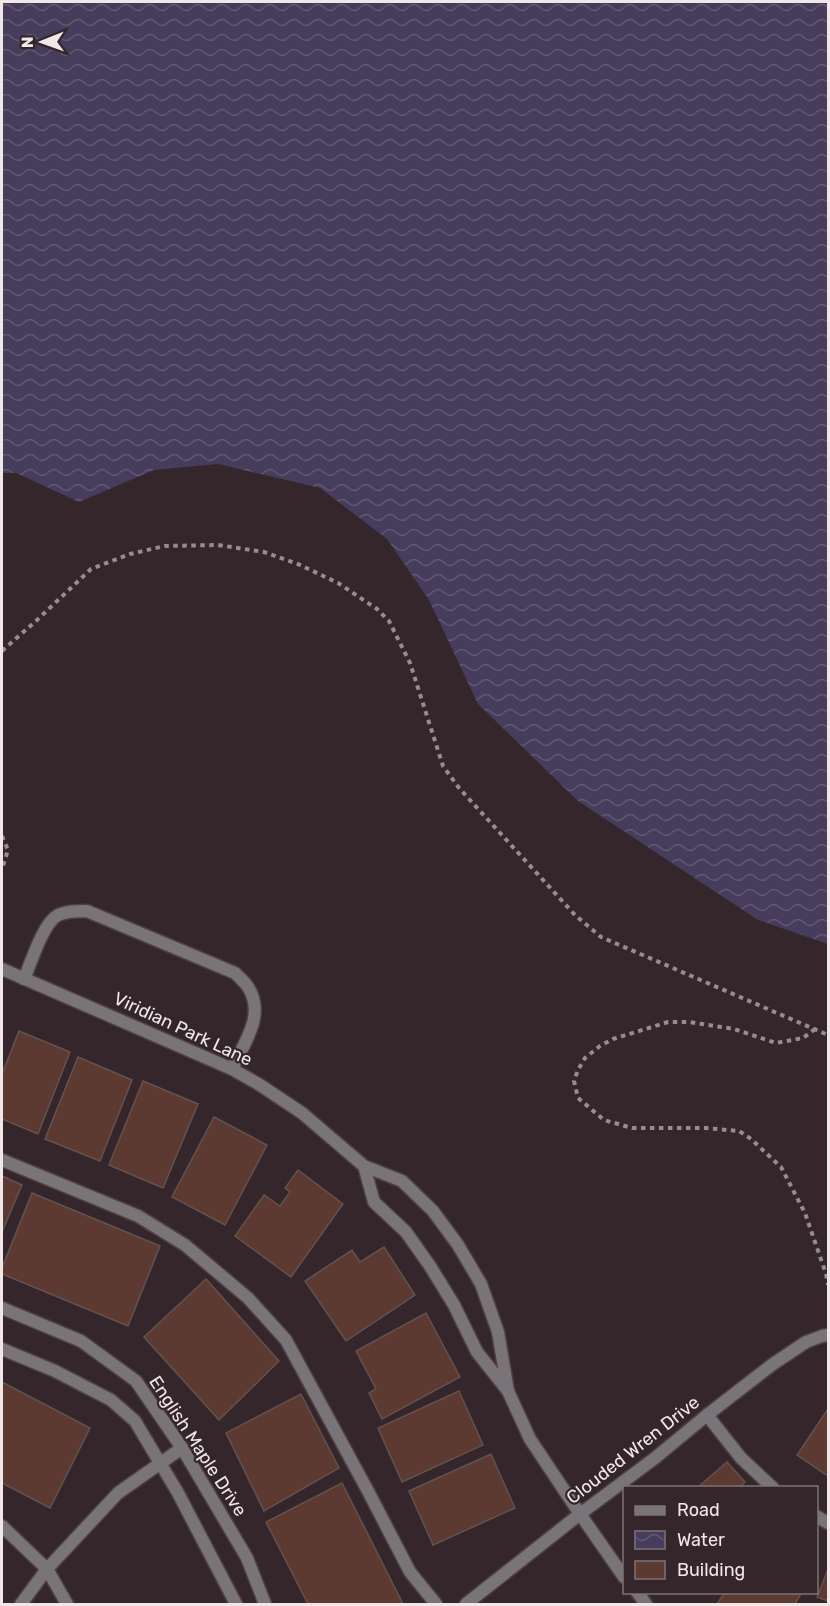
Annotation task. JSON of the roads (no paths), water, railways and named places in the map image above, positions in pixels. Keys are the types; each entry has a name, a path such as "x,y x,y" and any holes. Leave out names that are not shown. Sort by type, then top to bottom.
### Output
{"street":[{"path":"24,979 46,928 56,916 71,911 87,911 235,972 248,987 255,1003 255,1022 232,1069"},
{"name":"Viridian Park Lane","path":"2,969 232,1069 302,1113 364,1166 402,1181 433,1211 458,1245 481,1284 498,1332 508,1391"},
{"path":"2,1160 138,1216 185,1245 248,1298 286,1340 410,1572 436,1605"},
{"name":"Viridian Park Lane","path":"364,1166 374,1202 406,1232 430,1266 454,1305 477,1352 508,1391 530,1439 623,1576"},
{"name":"English Maple Drive","path":"2,1308 81,1341 136,1381 182,1448 247,1558 264,1605"},
{"name":"Clouded Wren Drive","path":"466,1605 772,1364 806,1342 828,1335"},
{"path":"2,1349 55,1371 111,1400 135,1421 178,1493 236,1605"},
{"path":"707,1415 741,1458 770,1486"},
{"path":"21,1605 47,1569 118,1493 182,1448"},
{"path":"2,1526 47,1569 68,1605"}],"water":[{"path":"2,2 828,2 828,944 758,920 578,801 478,704 429,600 387,539 320,488 218,464 154,470 79,502 16,473 2,473"}]}
